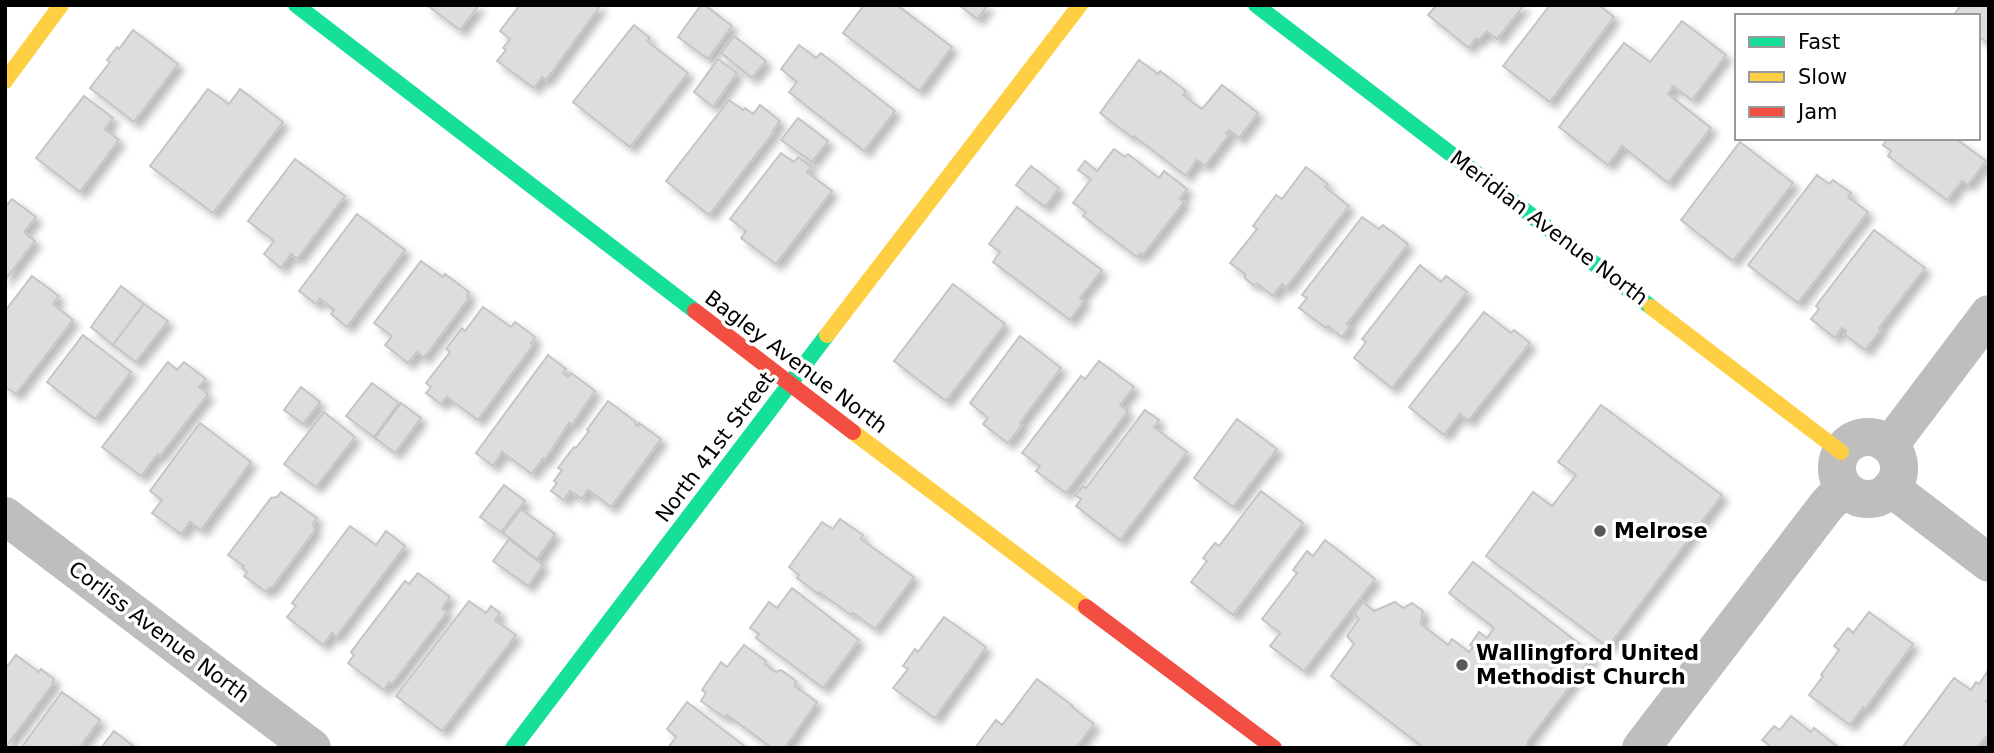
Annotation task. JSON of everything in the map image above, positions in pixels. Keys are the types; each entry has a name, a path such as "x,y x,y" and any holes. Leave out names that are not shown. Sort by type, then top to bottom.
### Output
{"street":[{"path":"5,81 61,5"},
{"name":"Bagley Avenue North","path":"296,5 789,384 1274,748"},
{"name":"North 41st Street","path":"513,748 1080,5"},
{"name":"Meridian Avenue North","path":"1256,5 1842,470"},
{"path":"1887,444 1896,437 1989,314"},
{"path":"1641,748 1827,505 1842,470 1847,444 1856,439 1875,437 1892,447 1899,466 1898,476 1886,494 1865,499 1855,496 1842,470"},
{"path":"1891,488 1989,563"},
{"name":"Corliss Avenue North","path":"5,516 312,748"}],"building":[{"path":"427,5 479,5 460,30"},
{"path":"517,5 601,5 546,80 542,77 534,88 497,61 506,50 503,48 510,39 500,31 519,6"},
{"path":"701,5 705,5 732,26 708,59 678,37"},
{"path":"864,5 897,5 952,47 919,91 843,33"},
{"path":"959,5 988,5 977,19"},
{"path":"1434,5 1524,5 1497,39 1487,31 1479,40 1476,38 1469,48 1428,15 1436,6"},
{"path":"1550,5 1599,5 1614,17 1550,102 1503,66"},
{"path":"1961,5 1989,5 1989,44 1980,37 1980,14 1954,14"},
{"path":"1682,21 1726,55 1692,100 1673,86 1668,94 1711,128 1668,183 1622,146 1608,165 1559,127 1624,43 1650,62"},
{"path":"634,25 650,38 647,41 688,73 630,147 573,102"},
{"path":"133,30 178,64 134,122 90,88 110,62 107,60"},
{"path":"734,36 766,61 752,78 721,53"},
{"path":"799,45 816,58 821,53 895,111 864,151 789,92 797,82 781,69"},
{"path":"718,59 737,73 713,107 694,92"},
{"path":"1139,60 1158,74 1160,71 1186,91 1183,95 1202,109 1222,85 1258,113 1239,138 1229,130 1226,133 1229,135 1205,166 1197,160 1186,176 1100,113"},
{"path":"208,89 229,104 240,89 283,122 213,213 150,166"},
{"path":"84,96 113,118 105,129 119,140 80,192 36,158"},
{"path":"729,100 753,114 760,105 780,121 709,215 666,181"},
{"path":"798,118 828,141 812,162 781,140"},
{"path":"1887,140 1958,140 1986,161 1968,185 1962,181 1947,200 1888,156 1891,151 1883,145"},
{"path":"1740,142 1793,183 1733,261 1681,220"},
{"path":"1114,149 1125,157 1128,154 1159,178 1164,171 1187,189 1180,199 1184,202 1143,255 1140,253 1137,257 1083,216 1086,212 1073,203 1091,179 1078,170 1085,161 1097,171"},
{"path":"781,153 794,162 798,157 811,167 807,172 832,191 776,264 741,238 746,231 730,219"},
{"path":"295,159 345,196 297,259 291,254 281,268 264,254 274,241 248,221"},
{"path":"1031,166 1059,188 1045,207 1016,185"},
{"path":"1306,167 1328,184 1325,187 1349,206 1286,288 1282,284 1273,296 1258,284 1253,285 1245,278 1245,274 1230,263 1257,229 1253,226 1276,195 1282,199"},
{"path":"1817,175 1829,184 1833,180 1851,193 1848,197 1868,212 1798,303 1748,265"},
{"path":"12,199 36,217 24,232 35,241 5,280 5,207"},
{"path":"1017,207 1102,270 1080,298 1084,301 1070,320 993,262 1000,252 989,244"},
{"path":"357,214 405,250 347,327 331,314 334,310 320,299 316,304 299,291"},
{"path":"1362,217 1379,229 1383,225 1408,244 1347,324 1350,326 1342,337 1299,308 1307,298 1302,295"},
{"path":"1874,230 1925,268 1865,350 1844,334 1846,331 1842,328 1835,338 1811,319 1819,309 1816,306"},
{"path":"421,261 443,277 445,274 469,292 469,298 424,358 417,352 408,363 385,345 392,336 374,323"},
{"path":"1420,265 1441,282 1446,276 1467,292 1392,388 1354,358 1366,342 1362,339"},
{"path":"32,276 59,296 53,304 73,320 16,394 5,387 5,311"},
{"path":"953,284 1005,324 946,401 894,361"},
{"path":"121,286 144,304 113,345 91,327"},
{"path":"144,304 168,321 136,362 113,345"},
{"path":"483,307 511,327 515,322 535,337 531,343 533,345 478,420 447,397 441,404 426,393 431,387 426,383 450,352 446,349 462,328 465,331"},
{"path":"1484,312 1511,333 1514,330 1530,343 1468,421 1460,414 1444,435 1409,407"},
{"path":"83,335 131,372 95,419 47,382"},
{"path":"1020,336 1061,368 1008,443 983,424 988,418 970,403"},
{"path":"548,355 566,369 563,373 568,377 571,373 595,391 572,425 569,423 545,460 543,458 532,474 502,452 493,466 476,453"},
{"path":"1099,361 1134,387 1120,405 1128,411 1066,493 1036,471 1040,466 1022,453 1081,376 1085,379"},
{"path":"168,362 177,370 184,362 206,379 199,387 208,394 141,476 102,447"},
{"path":"372,383 399,403 374,437 346,416"},
{"path":"301,387 320,402 303,424 284,410"},
{"path":"608,401 636,422 635,424 638,426 639,423 661,439 611,507 588,490 582,499 570,491 564,500 551,491 562,470 558,468 589,431 587,430"},
{"path":"401,403 421,418 395,453 375,438"},
{"name":"Melrose","path":"1601,405 1722,495 1608,647 1486,556 1533,492 1552,506 1576,475 1558,462"},
{"path":"1145,410 1159,420 1154,427 1187,452 1120,540 1076,506 1081,499 1075,495 1083,486 1086,488"},
{"path":"324,412 355,437 316,487 284,464"},
{"path":"1237,419 1277,449 1233,507 1194,478"},
{"path":"200,423 251,462 201,530 190,522 181,534 152,513 162,500 150,491"},
{"path":"504,485 525,501 501,532 480,517"},
{"path":"1261,491 1303,523 1233,615 1191,582 1207,561 1203,558 1215,543 1219,546"},
{"path":"281,492 317,518 313,524 315,530 272,588 266,592 244,576 247,572 242,568 244,566 228,555 271,498 277,497"},
{"path":"521,509 555,534 537,559 503,533"},
{"path":"840,519 863,535 861,539 914,577 875,629 819,592 818,594 797,578 799,575 789,567 822,522 833,529"},
{"path":"350,526 376,545 386,531 405,546 336,637 332,633 323,645 287,617 296,606 292,603"},
{"path":"509,539 543,565 528,586 493,561"},
{"path":"1325,540 1375,579 1304,671 1270,646 1280,633 1262,619 1297,573 1293,570 1307,551 1313,556"},
{"name":"Wallingford United Methodist Church","path":"1473,562 1594,655 1528,741 1528,748 1424,748 1331,676 1354,644 1347,636 1359,619 1354,614 1363,602 1374,611 1395,602 1403,608 1412,603 1423,611 1421,624 1448,645 1452,639 1469,652 1473,647 1470,645 1479,632 1487,638 1494,628 1449,593"},
{"path":"418,573 450,597 442,608 447,612 392,684 389,682 384,690 348,663 354,655 351,652 405,581 409,584"},
{"path":"792,588 859,640 823,688 756,638 759,634 750,628 769,602 777,608"},
{"path":"469,601 486,613 491,606 500,613 495,620 516,635 442,731 396,696"},
{"path":"1869,612 1913,644 1850,725 1809,695 1839,650 1834,646 1848,628 1853,633"},
{"path":"944,617 986,647 935,718 893,688 908,669 903,666 915,649 918,652"},
{"path":"744,645 776,672 781,670 796,681 795,686 817,702 785,748 772,748 727,715 725,718 701,701 706,693 702,690 721,662 727,667"},
{"path":"16,655 54,679 5,748 5,669"},
{"path":"1987,672 1989,733 1977,748 1902,748 1954,678 1971,690"},
{"path":"1037,679 1094,724 1076,748 975,748 996,720 1002,725"},
{"path":"62,692 100,720 79,748 21,748"},
{"path":"687,702 747,748 668,748 676,737 667,729"},
{"path":"1791,716 1811,732 1814,728 1839,748 1767,748 1769,745 1762,740 1774,726 1780,730"},
{"path":"114,731 136,748 101,748"}],"traffic: fast":[{"path":"296,5 695,311"},
{"path":"1256,5 1651,307"},
{"path":"513,748 827,335"}],"traffic: slow":[{"path":"5,81 61,5"},
{"path":"827,335 1080,5"},
{"path":"1651,307 1841,452"},
{"path":"853,432 1086,607"}],"traffic: jam":[{"path":"695,311 853,432"},
{"path":"1086,607 1274,748"}],"place":[{"name":"Melrose","path":"1600,531"},
{"name":"Wallingford United Methodist Church","path":"1462,665"}]}
